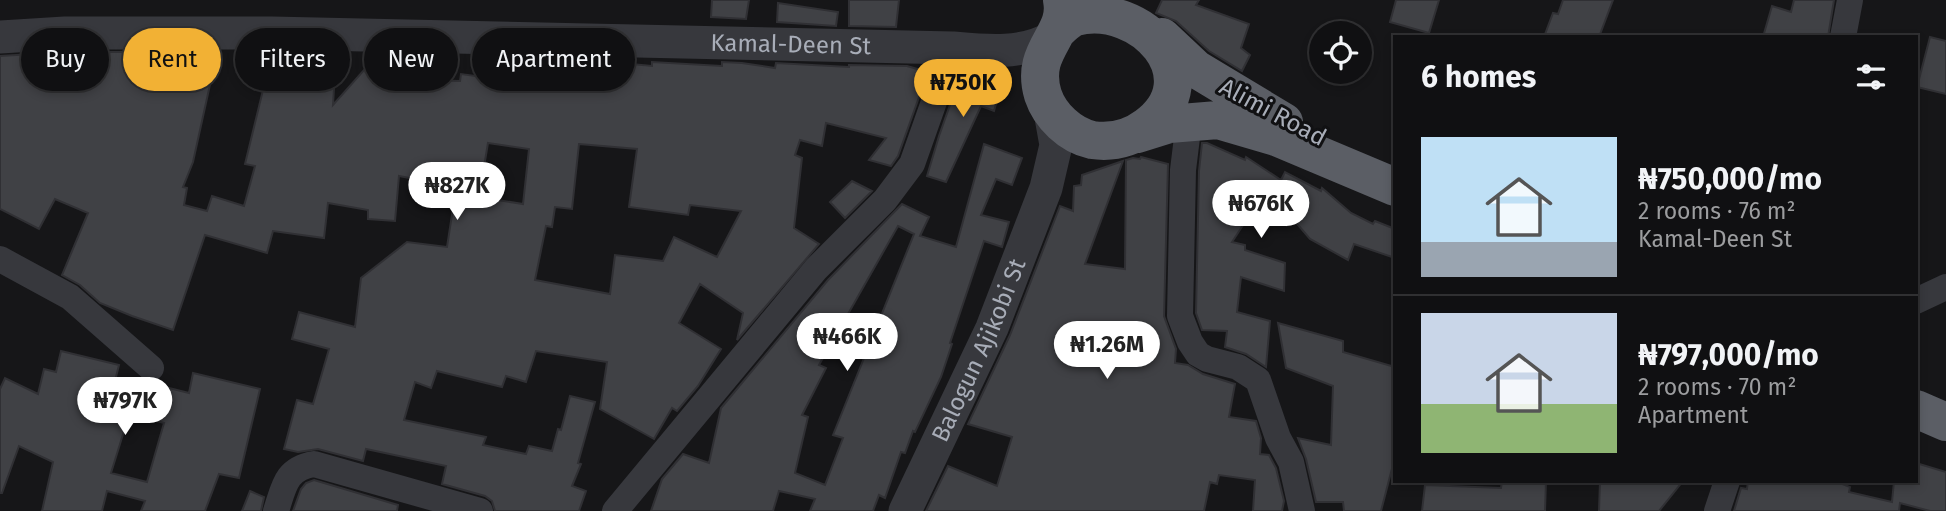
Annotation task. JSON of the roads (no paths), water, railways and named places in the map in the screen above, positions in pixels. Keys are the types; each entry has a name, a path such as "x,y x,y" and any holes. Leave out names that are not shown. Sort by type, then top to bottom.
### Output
{"highway":[{"path":"1121,137 1156,120 1167,104 1173,82 1171,58 1162,37 1143,19 1113,5 1058,22 1044,52 1040,75 1045,95 1055,117 1073,132 1092,140 1121,137 1169,124 1218,120 1276,137 1393,186"},
{"name":"Alimi Road","path":"1162,37 1196,69 1266,113 1308,134 1393,169"},
{"path":"1918,390 1946,401"},
{"path":"1918,410 1946,422"}],"street":[{"path":"1843,35 1850,0"},
{"name":"Kamal-Deen St","path":"0,37 65,33 271,33 994,51 1040,45 1058,22"},
{"path":"615,511 816,269 885,200 912,164 953,48"},
{"path":"994,51 1030,71 1045,95"},
{"name":"Balogun Ajikobi St","path":"905,511 992,328 1046,188 1056,145 1045,95"},
{"path":"1189,121 1183,170 1180,316 1198,354 1238,367 1258,380 1278,438 1291,462 1302,511"},
{"path":"1046,188 1083,153 1121,137"},
{"path":"0,259 70,297 151,368"},
{"path":"1918,299 1946,287"},
{"path":"276,511 287,480 298,467 314,464 480,511"},
{"path":"1717,511 1726,483"}]}
